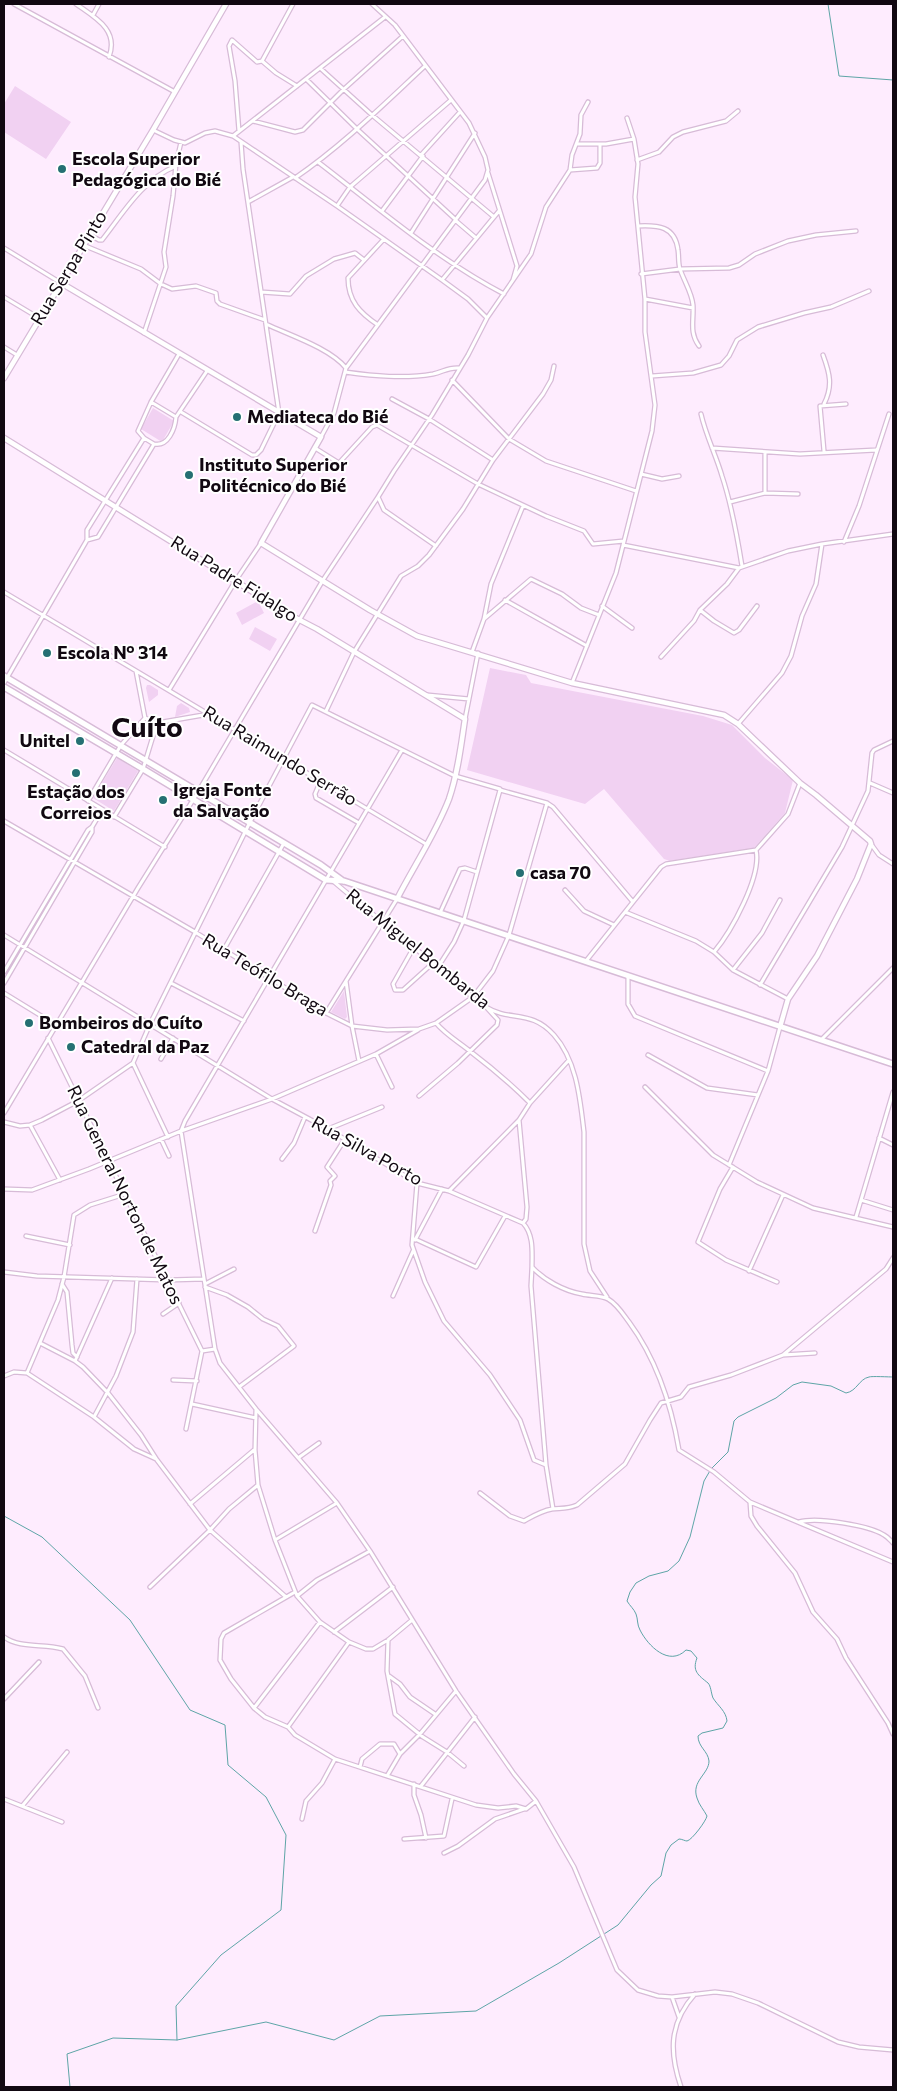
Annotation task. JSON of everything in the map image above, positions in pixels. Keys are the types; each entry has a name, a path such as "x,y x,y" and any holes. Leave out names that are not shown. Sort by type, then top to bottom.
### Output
{"main road":[{"path":"5,679 121,745 331,871 344,881"},
{"path":"4,687 116,752 326,880 344,881 893,1064"},
{"path":"60,720 65,712"},
{"path":"216,812 220,805"},
{"path":"225,818 230,811"}],"street":[{"path":"14,4 109,58 175,92"},
{"path":"76,4 93,15 109,31 113,45 109,58"},
{"path":"93,15 99,4"},
{"name":"Rua Serpa Pinto","path":"4,378 153,130 226,4"},
{"path":"262,61 293,4"},
{"path":"372,4 384,17 395,25 424,66 438,80 475,133 485,158 499,211 517,266 513,281"},
{"path":"233,136 384,17"},
{"path":"252,121 300,132 403,36"},
{"path":"239,131 235,81 229,46 231,42 235,40 257,62 262,61 276,74 297,86"},
{"path":"248,202 295,177 318,162 358,130 424,66"},
{"path":"320,68 372,115 494,216"},
{"path":"306,79 330,104 476,238"},
{"path":"338,206 350,187 452,100"},
{"path":"578,144 581,115 588,102"},
{"path":"637,160 659,152 668,141 678,134 726,120 738,111"},
{"path":"382,211 422,155 460,112"},
{"path":"572,683 616,573 652,431 655,405 645,332 636,197 637,160 634,139 627,118"},
{"path":"153,130 181,142 188,142 205,133 215,131 233,136 338,206 442,280 468,299 487,318"},
{"path":"411,233 475,133"},
{"path":"4,1113 81,981 194,800 324,580 429,419 487,318 531,254 546,207 570,170 575,144 600,144 634,139"},
{"path":"144,334 166,267 164,252 181,142"},
{"path":"181,412 252,455 256,455 261,450 279,412 241,142"},
{"path":"570,170 597,168 600,162 600,144"},
{"path":"318,162 454,266 504,294"},
{"path":"89,234 102,240 143,187 163,171 176,166"},
{"path":"169,690 236,580 261,543 315,448 334,412 346,370 485,180 488,170"},
{"path":"442,280 499,211"},
{"path":"638,226 650,225 669,230 678,247 680,269 692,298 692,332 700,346"},
{"path":"641,274 680,269 729,268 739,265 755,254 788,241 816,235 856,231"},
{"path":"378,325 359,311 348,288 348,277 384,239"},
{"path":"83,245 141,269 161,284 175,290 201,287 216,293 217,301 220,304 265,320"},
{"path":"4,248 144,334 321,437"},
{"path":"261,292 290,294 302,279 334,259 356,253 364,260"},
{"path":"652,376 693,373 721,365 729,356 737,340 758,326 831,307 868,291"},
{"path":"4,297 39,318"},
{"path":"644,300 693,308"},
{"path":"266,324 326,352 336,358 346,370 399,376 434,374 449,367 459,368"},
{"path":"4,347 17,355"},
{"path":"179,354 151,402 138,431 144,438 154,444 160,445 164,443 174,428 176,417 207,371"},
{"path":"823,355 831,379 828,395 824,404 820,406 824,451"},
{"path":"326,711 354,652 401,576 418,566 436,546 463,509 493,460 543,394 551,380 554,366"},
{"path":"452,380 509,439 546,461 636,491"},
{"path":"392,399 429,419 493,460"},
{"path":"151,402 176,417"},
{"path":"824,404 846,404"},
{"path":"661,657 694,621 700,610 740,567 736,525 701,414"},
{"path":"844,542 859,506 889,414"},
{"path":"315,448 340,463 374,425 478,484 523,506 584,531 593,544 624,543 740,567 788,551 893,534"},
{"name":"Rua Padre Fidalgo","path":"4,438 465,719"},
{"path":"5,679 87,540 86,530 144,438"},
{"path":"87,540 98,537 154,444"},
{"path":"712,448 800,454 824,451 876,450"},
{"path":"765,452 765,492"},
{"path":"641,474 662,479 679,476"},
{"path":"730,502 765,492 798,494"},
{"path":"378,498 384,510 436,546"},
{"path":"472,652 484,619 491,584 523,506"},
{"path":"261,543 377,614 417,636 572,683 724,715 738,724 800,783 852,825 879,855 893,864"},
{"path":"738,724 782,673 791,656 802,616 816,584 822,544"},
{"path":"484,619 531,579 562,594 581,608 599,615"},
{"name":"Rua Raimundo Serrão","path":"4,592 426,844"},
{"path":"505,600 587,646"},
{"path":"602,606 632,628"},
{"path":"700,610 734,633 757,606"},
{"path":"326,1013 396,898 442,815 455,776 478,653"},
{"path":"136,670 145,718"},
{"path":"426,695 469,699"},
{"path":"4,1122 20,1126 30,1125 78,1101 132,1063 250,822 310,707 313,705 455,776 547,803 553,807 633,902"},
{"path":"145,718 157,723 209,714"},
{"path":"88,801 116,752 145,718"},
{"path":"114,817 143,769 157,723"},
{"path":"760,985 831,867 852,825 870,783 872,753 874,750 893,742"},
{"path":"4,750 164,847"},
{"path":"402,750 185,1121 181,1132 215,1349 220,1363 256,1409 337,1503 370,1550 456,1691 514,1774 536,1801 574,1866 617,1970 638,1990 658,1996 732,1994 838,2042 859,2047 893,2050"},
{"path":"321,780 314,794 316,798 359,823"},
{"path":"585,962 661,867 666,864 756,850 788,814 800,783"},
{"path":"870,783 893,793"},
{"path":"438,967 454,942 464,920 500,790"},
{"name":"Rua Teófilo Braga","path":"4,821 195,932 326,1013 352,1026 387,1030 419,1029 436,1023 473,997 493,971 509,935 547,803"},
{"path":"10,973 4,971 88,830 92,827 102,810"},
{"path":"4,983 92,832 92,827"},
{"path":"223,951 284,843"},
{"path":"777,1282 726,1260 698,1242 731,1166 768,1071 788,999 817,956 857,878 871,844"},
{"path":"714,952 724,940 737,917 757,863 756,850"},
{"path":"440,913 460,869 465,868 477,872"},
{"path":"58,881 62,884"},
{"name":"Rua Miguel Bombarda","path":"334,881 487,1008 532,1019 544,1025 556,1037 569,1060 578,1090 584,1132 585,1250 590,1271 607,1298"},
{"path":"565,890 584,911 614,926"},
{"path":"49,895 54,898"},
{"path":"734,970 762,933 780,900"},
{"path":"625,912 696,941 714,952 734,970 788,999"},
{"path":"34,920 39,923"},
{"name":"Rua Silva Porto","path":"4,935 272,1099 328,1129 417,1183 449,1191 523,1223"},
{"path":"414,947 393,984 395,990 403,990 433,963"},
{"path":"821,1040 893,968"},
{"path":"628,976 628,1004 635,1016 768,1071"},
{"path":"346,979 359,1062"},
{"path":"170,983 244,1021"},
{"path":"4,993 56,1025"},
{"path":"419,1096 458,1063 498,1023 496,1017 487,1008"},
{"path":"436,1023 445,1033 469,1050 530,1103"},
{"path":"4,1189 32,1190 272,1099 376,1054 419,1029"},
{"name":"Rua General Norton de Matos","path":"48,1038 202,1351"},
{"path":"161,1059 173,1038"},
{"path":"376,1054 392,1087"},
{"path":"648,1055 707,1088 758,1095"},
{"path":"449,1191 519,1120 530,1103 569,1060"},
{"path":"132,1063 168,1137"},
{"path":"645,1087 708,1151 783,1196 813,1208 893,1227"},
{"path":"856,1217 893,1092"},
{"path":"328,1129 382,1107"},
{"path":"282,1159 294,1144 306,1117"},
{"path":"519,1120 527,1207 526,1219 523,1223 532,1240 531,1286 546,1465 553,1509"},
{"path":"30,1125 60,1180"},
{"path":"879,1138 893,1145"},
{"path":"315,1230 330,1181 335,1176 326,1167 345,1139"},
{"path":"161,1140 169,1156"},
{"path":"417,1183 412,1245 425,1282 444,1321 490,1375 520,1420 534,1460 546,1465"},
{"path":"412,1245 442,1189"},
{"path":"27,1373 58,1300 70,1245 72,1219 78,1211 125,1194"},
{"path":"749,1271 783,1196"},
{"path":"861,1200 893,1210"},
{"path":"416,1239 476,1267 505,1216"},
{"path":"26,1236 70,1245"},
{"path":"393,1296 414,1251"},
{"path":"782,1355 886,1269 893,1258"},
{"path":"532,1267 544,1278 570,1291 607,1298 619,1308 636,1332 661,1378 674,1418 679,1450 714,1472 750,1502 893,1562"},
{"path":"205,1285 234,1269"},
{"path":"4,1272 64,1277 168,1280 204,1278"},
{"path":"76,1359 112,1278"},
{"path":"94,1416 116,1376 133,1332 137,1279"},
{"path":"62,1284 67,1292 73,1353 76,1359 108,1393 141,1435 157,1460 210,1530 286,1597"},
{"path":"205,1285 227,1295 248,1307 263,1319 278,1326 294,1346 239,1387"},
{"path":"163,1314 179,1303"},
{"path":"40,1344 76,1359"},
{"path":"186,1429 202,1351 215,1349"},
{"path":"480,1493 510,1516 524,1521 538,1513 577,1505 628,1461 660,1404 681,1396 689,1387 731,1375 782,1355 815,1353"},
{"path":"4,1376 18,1371 27,1373 94,1416 134,1449 157,1460"},
{"path":"173,1380 197,1381"},
{"path":"192,1404 256,1418"},
{"path":"256,1409 255,1450 258,1485 275,1540 297,1596 320,1622 349,1642 370,1650 388,1640 412,1620"},
{"path":"298,1458 319,1443"},
{"path":"190,1504 255,1450"},
{"path":"150,1587 210,1530 229,1509 258,1485"},
{"path":"750,1502 751,1516 757,1526 795,1573 813,1612 837,1639 846,1658 888,1723 893,1734"},
{"path":"275,1540 337,1503"},
{"path":"800,1522 815,1519 857,1526 884,1535 893,1543"},
{"path":"297,1596 318,1580 370,1550"},
{"path":"334,1632 393,1588"},
{"path":"295,1592 224,1633 222,1636 220,1660 231,1680 254,1708 265,1717 288,1727 295,1735 335,1759 485,1807 516,1806 525,1809"},
{"path":"254,1708 320,1622"},
{"path":"4,1638 20,1645 33,1644 63,1649 85,1676 98,1708"},
{"path":"388,1640 389,1675 395,1714 398,1719 447,1752 464,1766"},
{"path":"288,1727 349,1642"},
{"path":"4,1699 40,1662"},
{"path":"389,1675 400,1684 410,1697 435,1714"},
{"path":"386,1776 400,1754 420,1734 456,1691"},
{"path":"421,1786 475,1717"},
{"path":"360,1767 362,1759 380,1744 396,1745 400,1754"},
{"path":"23,1805 67,1752"},
{"path":"302,1820 306,1801 322,1783 335,1759"},
{"path":"414,1784 414,1795 426,1838"},
{"path":"404,1839 426,1838 445,1834 452,1798"},
{"path":"4,1799 62,1822"},
{"path":"444,1853 458,1846 495,1819 525,1809 536,1801"},
{"path":"680,2087 672,2054 674,2035 679,2017 695,1994"},
{"path":"672,1997 679,2017"}],"shaded area":[{"path":"15,86 71,122 46,159 4,132 4,104"},
{"path":"153,408 174,421 162,442 141,429"},
{"path":"258,601 264,613 242,625 236,613"},
{"path":"255,627 277,639 270,651 249,639"},
{"path":"490,668 526,675 531,683 703,716 732,725 765,758 793,780 785,813 754,848 670,861 664,859 604,789 585,804 467,770"},
{"path":"147,685 158,690 158,695 149,702 146,688"},
{"path":"181,703 189,708 190,712 175,717 177,706"},
{"path":"117,758 138,771 114,811 93,798"},
{"path":"344,991 347,1017 345,1019 331,1012"}],"waterway":[{"path":"828,4 839,76 893,80"},
{"path":"70,2087 67,2054 113,2038 177,2040 266,2022 334,2040 380,2016 476,2011 559,1963 618,1925 651,1885 661,1876 666,1853 671,1845 679,1839 689,1840 699,1830 706,1818 707,1816 697,1798 696,1787 709,1761 698,1740 698,1736 702,1733 723,1728 727,1721 723,1711 713,1698 709,1684 697,1672 695,1666 697,1658 691,1651 686,1650 679,1655 673,1656 666,1655 648,1642 639,1628 635,1612 627,1601 630,1592 636,1583 649,1576 668,1571 679,1561 690,1537 704,1481 711,1469 728,1452 734,1421 738,1417 776,1398 793,1385 802,1382 831,1386 846,1393 853,1390 866,1378 893,1377"},
{"path":"4,1516 42,1537 130,1620 190,1710 225,1725 228,1765 266,1797 286,1835 281,1910 221,1955 176,2006 177,2040"}],"place":[{"name":"Escola Superior Pedagógica do Bié","path":"62,169"},
{"name":"Mediateca do Bié","path":"237,417"},
{"name":"Instituto Superior Politécnico do Bié","path":"189,475"},
{"name":"Escola Nº 314","path":"47,653"},
{"name":"Unitel","path":"80,741"},
{"name":"Estação dos Correios","path":"76,773"},
{"name":"Igreja Fonte da Salvação","path":"163,800"},
{"name":"casa 70","path":"520,873"},
{"name":"Bombeiros do Cuíto","path":"29,1023"},
{"name":"Catedral da Paz","path":"71,1047"}],"district":[{"name":"Cuíto","path":"147,727"}]}
